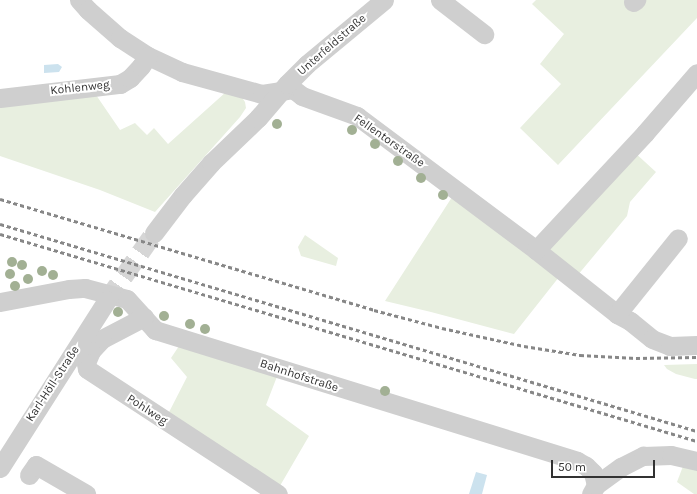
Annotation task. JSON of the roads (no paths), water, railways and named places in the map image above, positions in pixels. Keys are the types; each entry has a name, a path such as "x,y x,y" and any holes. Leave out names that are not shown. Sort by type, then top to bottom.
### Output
{"street":[{"name":"Fellentorstraße","path":"79,0 88,10 120,38 148,56 182,72 224,84 246,88 262,94 293,89 302,96 357,116 536,250 617,314 630,321 658,342 677,346 697,345"},
{"name":"Unterfeldstraße","path":"280,92 307,64 384,0"},
{"path":"440,0 484,34"},
{"name":"Kohlenweg","path":"0,98 120,84 130,78 148,56"},
{"path":"536,250 645,133 697,73"},
{"path":"154,233 183,195 211,163 253,123 280,92"},
{"path":"617,314 678,238"},
{"name":"Bahnhofstraße","path":"0,302 69,289 91,288 127,299 155,330 382,402 566,457 586,466 593,473 594,489"},
{"name":"Karl-Höll-Straße","path":"2,464 107,300"},
{"name":"Pohlweg","path":"144,317 129,323 102,339 91,351 86,363 87,368 278,494"},
{"path":"594,489 621,466 643,456 671,456 697,461"},
{"path":"2,464 30,475 62,494"},
{"path":"30,475 36,465 86,494"}],"water":[{"path":"58,64 62,67 59,72 44,73 44,65"},
{"path":"476,472 487,475 482,494 469,494"}],"tunnel":[{"path":"107,300 154,233"}],"railway":[{"path":"0,199 374,310 442,328 524,346 580,355 636,358 697,357"},
{"path":"0,224 697,431"},
{"path":"0,234 697,441"}]}
